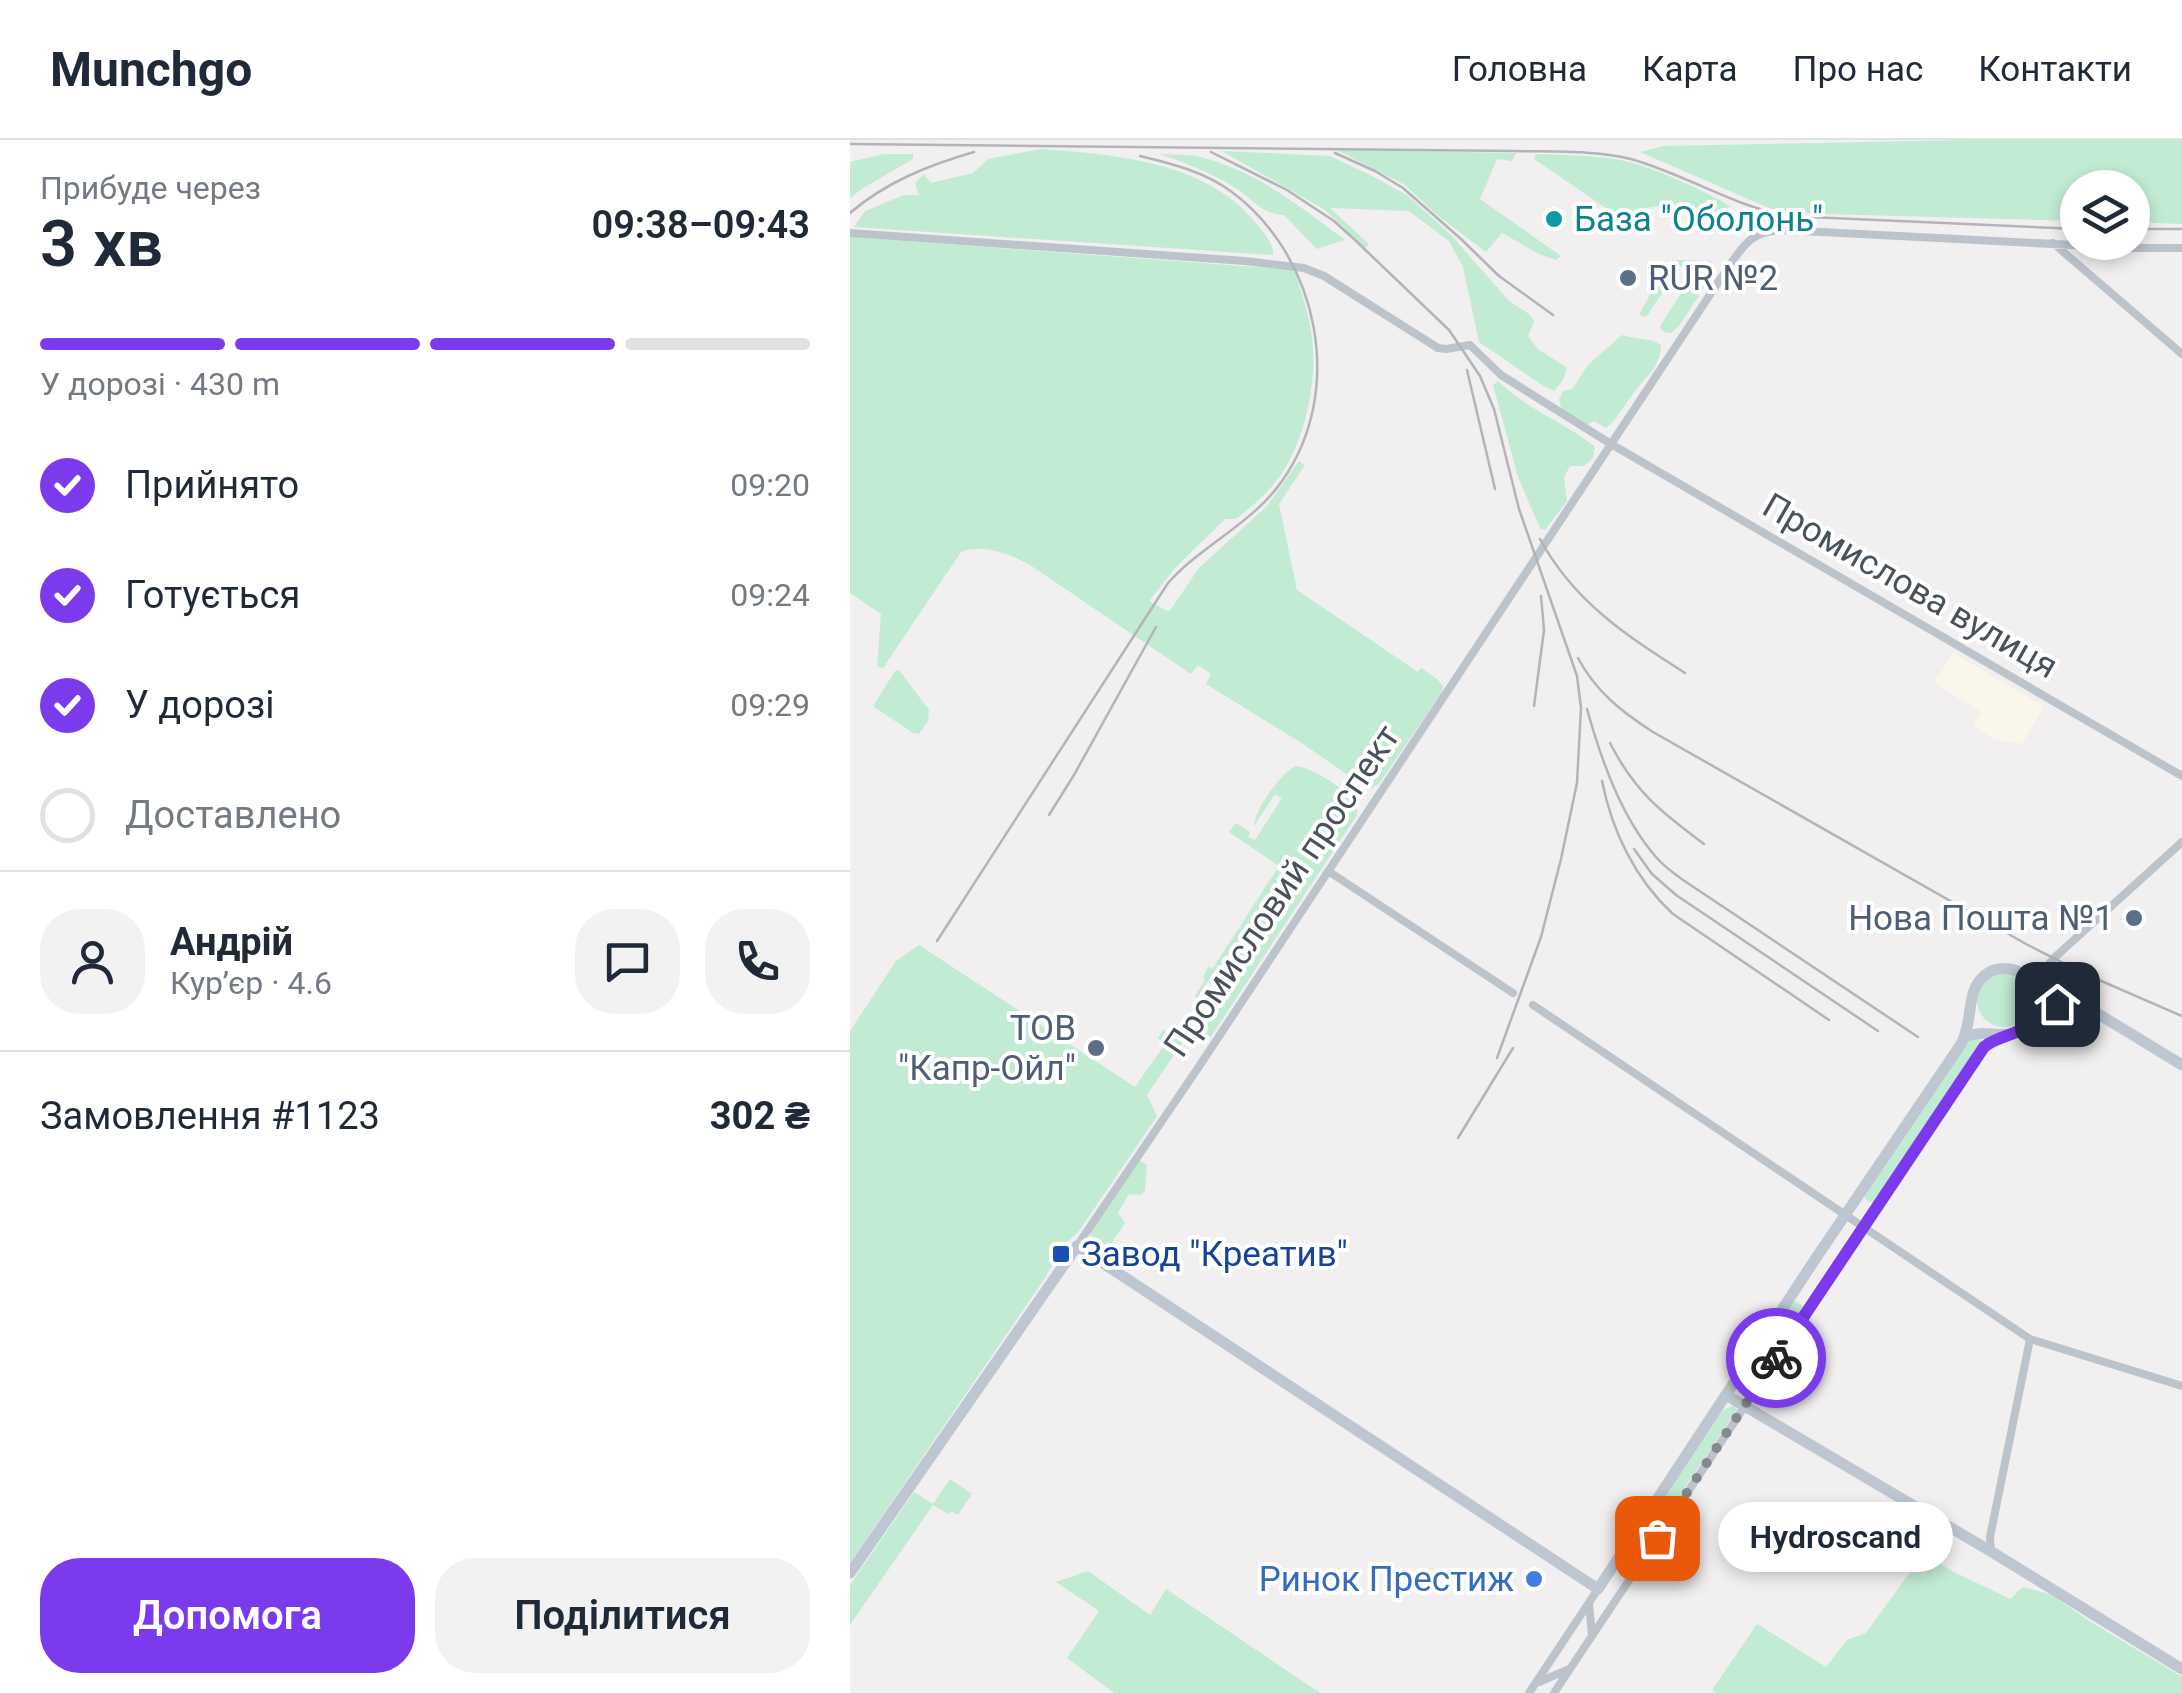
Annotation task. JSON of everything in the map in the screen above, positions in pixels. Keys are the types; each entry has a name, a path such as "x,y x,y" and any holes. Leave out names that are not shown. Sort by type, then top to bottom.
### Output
{"street":[{"name":"Промисловий проспект","path":"850,1573 1077,1246 1744,246 1754,236 1782,230 2053,243"},
{"path":"850,233 1304,268 1324,276 1438,348 1466,344 1474,348"},
{"path":"2053,243 2182,248"},
{"path":"2053,243 2182,354"},
{"path":"1473,335 1474,348"},
{"name":"Промислова вулиця","path":"1474,348 1493,369 1610,444 2182,776"},
{"path":"2031,979 2182,842"},
{"path":"1328,871 1513,993"},
{"path":"1532,1689 1965,1037 1975,986 1983,976 2005,968 2031,979 2182,1065"},
{"path":"2029,1024 2038,1004 2031,979"},
{"path":"1554,1693 1984,1047 1996,1038 2014,1033 2057,1004 2086,1007"},
{"path":"1533,1005 2030,1340 2182,1386"},
{"path":"1972,1005 1980,1023 1996,1034"},
{"path":"1965,1037 1976,1033 2014,1033"},
{"path":"1077,1246 1598,1590"},
{"path":"1816,1258 1834,1271"},
{"path":"1793,1293 1811,1305"},
{"path":"1992,1552 1990,1538 2030,1340"},
{"path":"1726,1396 2182,1669"},
{"path":"1589,1603 1592,1636"},
{"path":"1532,1689 1571,1668"}],"shaded area":[{"path":"1953,653 2044,706 2022,744 1996,740 1973,726 1981,712 1934,683"}],"green space":[{"path":"2182,140 2182,224 2150,223 2150,170 2060,170 2060,221 1791,213 1769,208 1640,152 1664,146"},
{"path":"1041,149 1131,159 1189,175 1239,206 1267,237 1273,255 854,227 865,211 904,195 919,195 915,183 924,174 931,183 973,173 988,159"},
{"path":"1337,150 1516,153 1512,161 1497,159 1480,199 1561,256 1556,260 1539,254 1502,233 1486,252 1405,185"},
{"path":"1222,151 1330,156 1407,195 1451,235 1509,301 1529,314 1534,321 1528,336 1538,349 1567,368 1563,380 1554,391 1545,387 1479,342 1463,267 1449,241 1409,211 1330,208 1369,244 1365,248 1325,210"},
{"path":"884,154 913,154 913,159 850,198 850,162"},
{"path":"1160,154 1200,157 1240,171 1277,191 1345,240 1317,249 1284,215 1263,209 1208,173"},
{"path":"1536,154 1595,157 1643,166 1730,206 1719,213 1689,207 1649,207 1638,209 1632,219 1619,217 1534,159"},
{"path":"850,237 1294,270 1313,344 1310,399 1295,449 1265,494 1236,519 1225,519 1175,568 1149,601 1169,612 1199,568 1267,506 1299,461 1305,465 1279,504 1297,590 1443,686 1379,784 1372,788 1364,786 1206,684 1211,674 1198,665 1191,674 1030,565 996,551 961,552 883,668 877,667 881,614 850,593"},
{"path":"1677,260 1713,264 1680,266 1647,316 1641,317 1656,285"},
{"path":"1703,272 1711,277 1679,326 1671,333 1664,332 1660,327 1690,279"},
{"path":"1622,335 1661,345 1658,360 1606,428 1594,421 1586,425 1562,411 1559,399 1563,391 1572,389 1588,365"},
{"path":"1498,381 1595,447 1593,458 1584,466 1570,466 1564,477 1567,501 1545,530 1540,528 1518,477 1493,385"},
{"path":"899,670 929,710 928,721 919,734 873,706"},
{"path":"1296,766 1342,789 1356,803 1357,815 1208,1041 1202,1044 1196,1036 1224,992 1208,981 1195,996 1208,967 1213,968 1279,866 1229,832 1236,823 1255,840 1282,798 1275,794 1254,826 1263,802"},
{"path":"919,945 1135,1087 1165,1044 1158,1038 1163,1030 1182,1043 1147,1095 1157,1116 1079,1231 1061,1248 1045,1278 850,1563 850,1031 896,961"},
{"path":"2004,973 2023,981 2031,1000 2023,1019 2004,1027 1985,1019 1977,1000 1985,981"},
{"path":"1980,1038 1982,1042 1874,1202 1868,1202 1864,1196 1967,1040"},
{"path":"1139,1160 1147,1165 1145,1191 1140,1195 1129,1194 1118,1213 1125,1223 1105,1253 1096,1254 1089,1242 1092,1229"},
{"path":"1793,1300 1803,1309 1748,1392 1740,1392 1738,1387"},
{"path":"1732,1406 1737,1410 1673,1505 1665,1505 1667,1493 1722,1411"},
{"path":"950,1479 972,1494 958,1515 933,1505 850,1625 850,1585 914,1492 933,1504"},
{"path":"1663,1514 1663,1520 1626,1571 1635,1542 1655,1516"},
{"path":"1923,1554 2010,1599 2023,1587 2052,1595 2182,1677 2182,1693 1712,1690 1757,1624 1826,1667 1847,1640 1866,1633"},
{"path":"1088,1571 1150,1615 1166,1589 1320,1693 1114,1693 1067,1658 1099,1611 1056,1582"}],"railway":[{"path":"850,144 1589,153 1631,159 1746,205 1786,216 2060,228"},
{"path":"850,213 909,176 974,152"},
{"path":"1211,152 1287,190 1355,240 1449,330 1480,376 1494,409 1519,509 1577,676 1581,708 1577,783 1561,859 1541,937 1497,1058"},
{"path":"1335,153 1403,188 1499,276 1553,315"},
{"path":"937,941 1168,583 1257,509 1282,481 1302,445 1313,407 1317,367 1314,327 1303,288 1286,252 1262,219 1222,185 1140,156"},
{"path":"2150,229 2182,229"},
{"path":"1467,370 1495,489"},
{"path":"1540,539 1569,581 1604,616 1685,673"},
{"path":"1534,706 1544,630 1541,596"},
{"path":"1049,815 1156,627"},
{"path":"1578,658 1611,700 1653,732 2026,944 2182,1016"},
{"path":"1587,709 1622,806 1663,864 1918,1037"},
{"path":"1610,743 1650,800 1704,844"},
{"path":"1602,781 1627,853 1659,900 1673,914 1829,1020"},
{"path":"1634,849 1652,874 1676,895 1878,1031"},
{"path":"1458,1138 1513,1048"}],"way so far":[{"path":"1657,1538 1776,1358"}],"place":[{"name":"База \"Оболонь\"","path":"1554,219"},
{"name":"RUR №2","path":"1628,278"},
{"name":"Нова Пошта №1","path":"2134,918"},
{"name":"ТОВ \"Капр-Ойл\"","path":"1096,1048"},
{"name":"Завод \"Креатив\"","path":"1061,1254"},
{"name":"Hydroscand","path":"1657,1538"},
{"name":"Ринок Престиж","path":"1534,1579"}],"route":[{"path":"1776,1358 1984,1047 2024,1028 2057,1004"}]}
